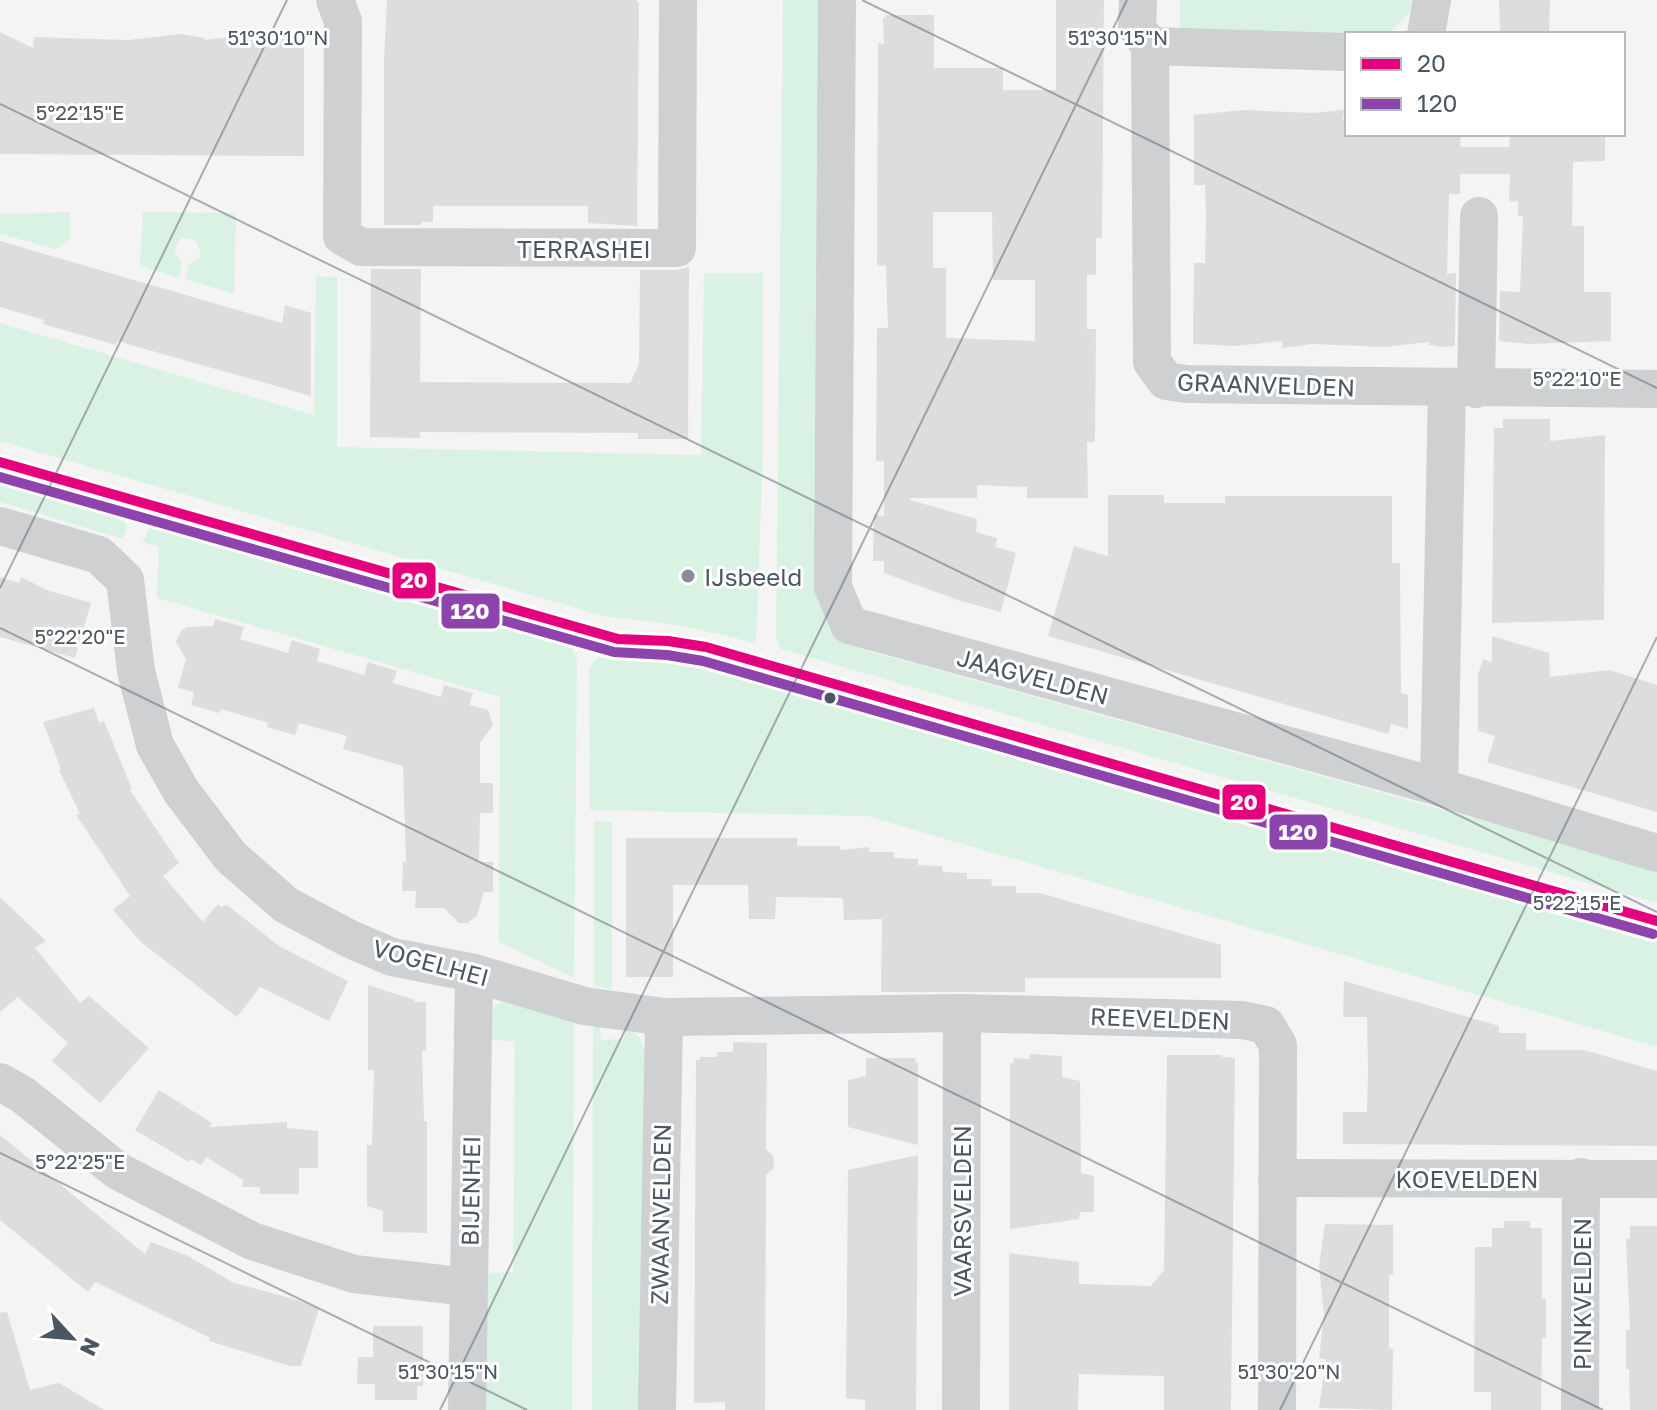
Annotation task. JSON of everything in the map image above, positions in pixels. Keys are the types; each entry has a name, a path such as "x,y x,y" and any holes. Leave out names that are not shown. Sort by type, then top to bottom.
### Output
{"street":[{"name":"TERRASHEI","path":"335,0 343,21 342,236 361,247 677,248 678,0"},
{"name":"JAAGVELDEN","path":"837,0 833,587 849,625 1439,787"},
{"path":"1138,0 1137,28 1150,46 1345,52"},
{"path":"1426,32 1432,0"},
{"name":"GRAANVELDEN","path":"1150,46 1152,362 1166,381 1201,385 1657,389"},
{"path":"1479,216 1462,388 1439,787 1657,853"},
{"name":"VOGELHEI","path":"0,526 99,555 125,580 136,671 155,745 181,791 231,857 286,905 392,957 474,973 584,1006 664,1017"},
{"name":"BIJENHEI","path":"467,1410 474,973"},
{"name":"REEVELDEN","path":"664,1017 962,1013 1242,1020 1266,1025 1278,1045 1277,1410"},
{"name":"VAARSVELDEN","path":"961,1410 962,1013"},
{"name":"ZWAANVELDEN","path":"657,1410 664,1017"},
{"path":"0,1082 23,1095 118,1171 252,1241 354,1274 468,1287"},
{"name":"PINKVELDEN","path":"1580,1410 1581,1177"},
{"name":"KOEVELDEN","path":"1277,1178 1657,1179"}],"green space":[{"path":"783,0 824,0 819,600 830,631 869,651 1657,869 1657,903 781,649 776,638"},
{"path":"1180,0 1416,0 1415,7 1390,32 1189,37 1180,32"},
{"path":"70,212 70,239 56,249 0,234 0,214"},
{"path":"143,212 236,213 234,294 185,279 189,264 199,259 201,252 195,240 181,238 174,251 182,263 179,278 140,266"},
{"path":"704,273 763,273 763,447 756,644 682,626 607,617 0,441 0,323 314,415 316,276 337,277 337,447 701,455"},
{"path":"0,481 120,514 127,527 123,539 0,502"},
{"path":"157,524 561,638 570,645 577,661 574,978 499,942 500,697 157,598 159,547 143,542 148,530"},
{"path":"602,654 705,664 1163,800 1657,941 1657,1047 867,816 590,810 589,668"},
{"path":"594,821 612,822 612,990 594,985"},
{"path":"508,998 574,1017 572,1410 482,1410 482,1273 513,1272 515,1041 485,1040 489,1014"},
{"path":"626,1025 640,1038 645,1054 644,1410 592,1410 593,1026 600,1026 601,1040 624,1039"}],"building":[{"path":"387,0 636,0 639,4 637,226 588,223 588,206 433,206 433,222 384,225"},
{"path":"1056,0 1104,0 1102,238 1096,238 1096,275 1087,274 1087,329 1096,329 1095,442 1087,442 1088,498 1027,498 1027,487 977,485 977,498 910,498 977,519 976,532 997,538 996,547 1016,553 1001,612 884,573 884,561 873,561 874,514 884,516 884,461 876,461 877,328 888,328 886,268 885,265 877,266 878,43 884,44 883,18 886,15 934,15 934,68 1003,68 1003,90 1056,90","holes":["933,212 992,212 993,280 1035,280 1035,341 946,338 946,268 933,268"]},
{"path":"1499,0 1550,0 1549,32 1500,32"},
{"path":"0,32 33,48 34,37 128,40 181,34 204,40 257,34 279,39 304,39 304,156 0,154"},
{"path":"1242,110 1313,113 1344,110 1345,136 1461,136 1460,147 1509,147 1510,136 1605,136 1605,161 1573,162 1572,226 1584,226 1584,292 1611,292 1611,341 1530,344 1499,341 1500,291 1520,292 1523,216 1518,216 1518,201 1509,202 1510,174 1460,174 1460,194 1449,194 1447,274 1456,273 1455,346 1441,347 1429,345 1429,342 1384,347 1312,344 1282,348 1282,341 1236,346 1193,344 1194,263 1205,263 1206,214 1205,185 1194,185 1194,115"},
{"path":"0,241 282,323 285,305 311,313 311,396 117,341 116,345 95,339 0,307"},
{"path":"689,267 688,439 638,439 638,433 420,432 420,438 370,437 371,269 421,269 420,382 630,383 639,364 640,270"},
{"path":"1503,419 1550,419 1550,441 1605,435 1604,620 1492,623 1494,428 1503,428"},
{"path":"1108,495 1164,495 1164,503 1225,503 1225,496 1392,496 1392,563 1400,563 1401,693 1408,695 1408,729 1391,724 1388,734 1048,636 1074,546 1108,556"},
{"path":"0,577 19,583 21,577 47,590 91,603 75,658 0,637"},
{"path":"215,619 244,627 240,639 288,653 292,640 320,649 317,661 364,675 368,662 397,671 393,683 441,697 444,685 473,693 469,705 488,710 493,725 480,743 480,783 493,783 493,813 480,813 479,862 493,862 493,892 484,892 477,916 467,923 459,923 444,908 415,908 416,891 402,891 403,862 406,862 403,766 343,749 347,736 299,723 295,735 221,709 219,713 191,705 194,692 178,688 186,659 176,642 181,631 187,627 213,626"},
{"path":"1492,636 1549,653 1550,677 1609,670 1657,685 1657,812 1487,762 1495,736 1478,731 1478,675 1483,659 1492,662"},
{"path":"94,708 99,723 104,721 130,790 179,863 163,876 203,922 218,904 222,907 227,905 279,946 348,981 329,1021 260,987 237,1017 141,942 113,910 130,896 76,815 80,814 59,770 43,722"},
{"path":"626,838 797,838 797,846 840,846 840,850 869,847 869,852 894,852 894,858 918,859 918,865 942,866 943,872 967,873 967,879 991,879 992,886 1016,886 1016,893 1040,893 1221,945 1221,978 1025,978 1025,992 881,992 882,919 844,920 843,898 776,897 775,919 749,919 748,885 673,885 673,977 626,977"},
{"path":"0,897 46,941 35,948 80,1003 89,996 149,1048 100,1103 52,1061 68,1043 18,997 0,1012"},
{"path":"1344,981 1499,1026 1499,1033 1526,1033 1526,1050 1584,1050 1657,1071 1657,1146 1343,1144 1343,1112 1367,1112 1368,1071 1367,1017 1343,1017"},
{"path":"368,985 414,1002 426,1002 426,1051 422,1051 424,1121 427,1121 427,1233 383,1232 383,1211 367,1206 367,1145 372,1145 374,1070 368,1070"},
{"path":"733,1042 767,1043 766,1149 773,1156 774,1168 766,1175 765,1410 725,1410 725,1402 694,1403 696,1060 700,1057 717,1057 717,1052 733,1052"},
{"path":"1030,1054 1062,1056 1062,1077 1080,1081 1081,1173 1094,1176 1094,1212 1080,1212 1079,1219 1010,1229 1010,1063 1013,1064 1014,1058 1030,1059"},
{"path":"1167,1055 1222,1055 1235,1058 1231,1410 1164,1410 1164,1376 1079,1374 1078,1410 1009,1410 1009,1253 1079,1262 1079,1284 1151,1286 1164,1270"},
{"path":"866,1058 916,1058 918,1145 848,1127 848,1080 866,1076"},
{"path":"159,1090 212,1123 210,1127 287,1122 287,1128 318,1131 318,1168 299,1168 299,1194 260,1194 260,1187 242,1187 243,1180 206,1157 201,1165 191,1159 189,1162 135,1130"},
{"path":"0,1135 145,1254 151,1242 186,1255 234,1283 319,1309 301,1366 290,1366 209,1341 210,1338 95,1282 88,1292 0,1220"},
{"path":"918,1155 916,1410 865,1410 865,1400 846,1398 848,1170"},
{"path":"1504,1221 1530,1221 1530,1228 1542,1228 1542,1299 1546,1299 1546,1338 1542,1338 1541,1410 1491,1410 1491,1392 1474,1392 1475,1247 1492,1247 1492,1228 1504,1228"},
{"path":"1325,1224 1393,1225 1393,1275 1389,1275 1392,1410 1319,1408 1326,1359 1319,1359 1324,1315 1319,1266"},
{"path":"1630,1226 1657,1226 1657,1410 1630,1410 1629,1369 1626,1369 1626,1330 1630,1330 1626,1238 1630,1239"},
{"path":"7,1312 30,1390 59,1383 104,1410 0,1410 0,1313"},
{"path":"373,1326 423,1326 423,1386 417,1386 417,1400 375,1400 375,1384 357,1384 358,1357 373,1357"}],"transit line":[{"name":"20","path":"0,462 618,639 668,641 706,647 1657,921"},
{"name":"120","path":"0,477 614,652 703,661 1653,934"}],"place":[{"name":"IJsbeeld","path":"688,576"}]}
